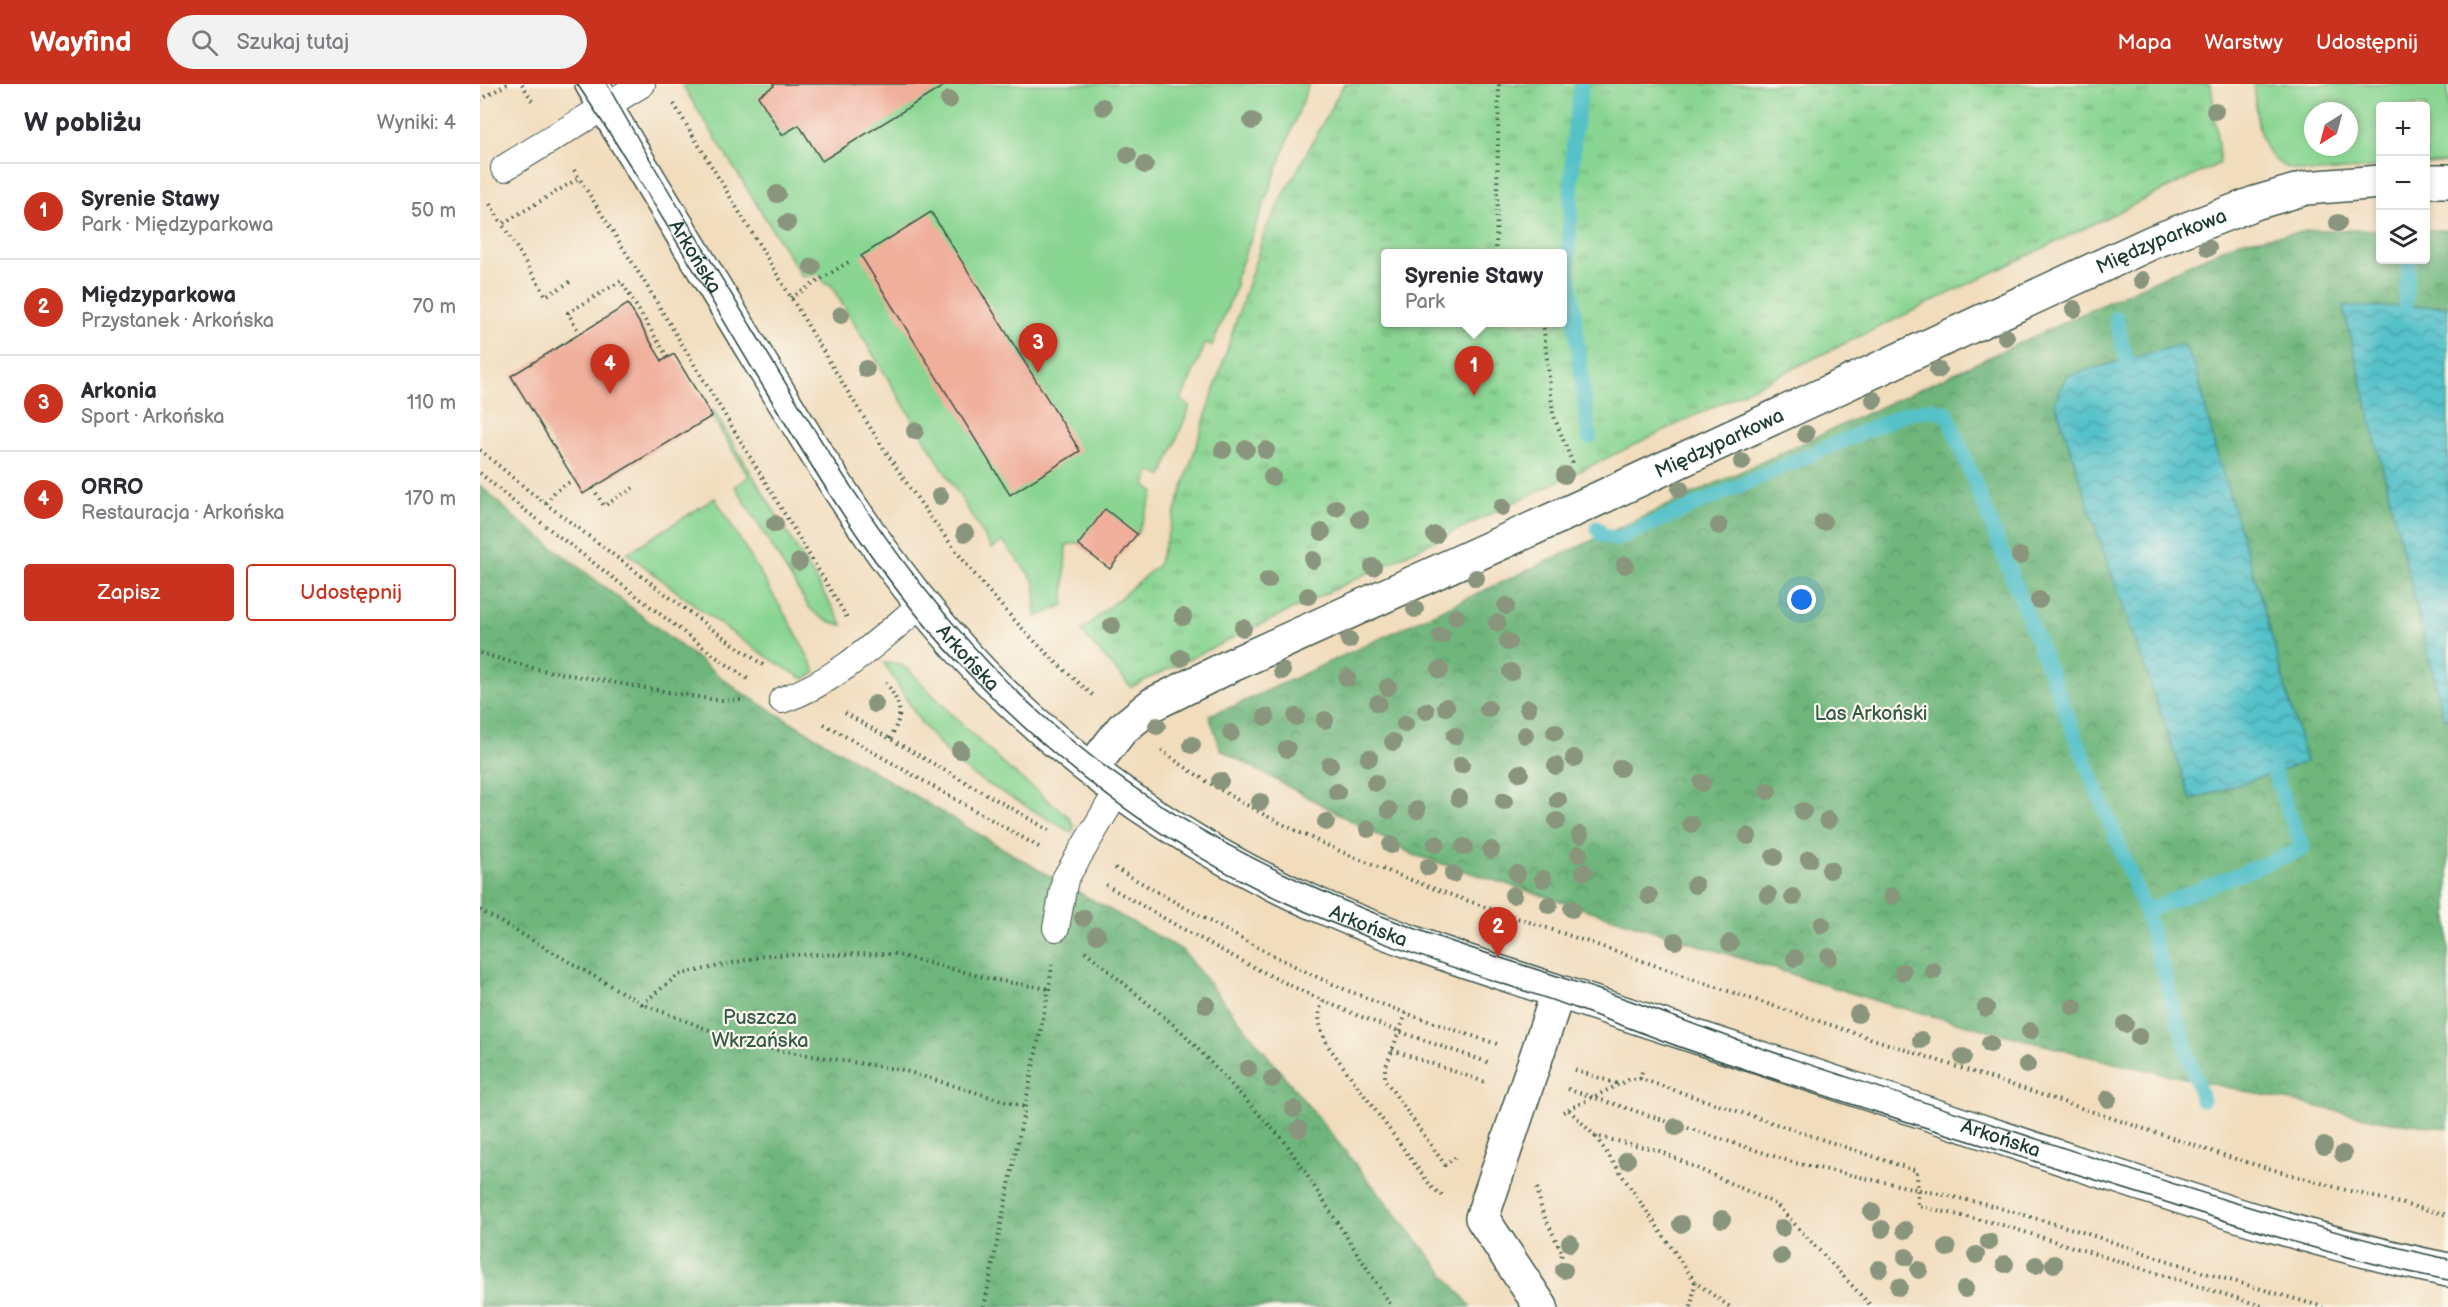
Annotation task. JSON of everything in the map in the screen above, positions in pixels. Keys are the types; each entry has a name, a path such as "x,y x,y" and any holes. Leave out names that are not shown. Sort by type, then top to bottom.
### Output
{"street":[{"name":"Arkońska","path":"599,95 837,487 882,553 922,604 1000,691 1053,739 1118,790 1165,822 1218,855 1323,907 1411,942 2197,1203 2331,1242 2448,1269"},
{"path":"2430,181 2448,181"},
{"name":"Międzyparkowa","path":"1091,769 1127,724 1153,704 1232,664 1589,503 2153,242 2254,203 2306,188 2376,182"},
{"path":"1541,1307 1482,1218 1558,992"}],"lane":[{"path":"504,168 554,138 599,95 642,84"},
{"path":"782,700 819,685 922,604"},
{"path":"1056,928 1065,879 1118,790"}],"path":[{"path":"480,100 507,84"},
{"path":"522,84 751,457 899,704 899,720 890,739"},
{"path":"1496,249 1499,84"},
{"path":"668,94 886,454 958,556 998,604 1045,652 1127,724 1212,784 1313,840 1438,891 1627,954 1675,973 2232,1158 2357,1193 2448,1215"},
{"path":"570,282 546,296 502,224 579,178"},
{"path":"791,298 850,261"},
{"path":"580,334 568,313 621,280 668,358"},
{"path":"1544,327 1553,414 1589,503"},
{"path":"546,503 555,491 573,480"},
{"path":"593,488 604,506 633,488"},
{"path":"480,653 536,669 715,700 782,700"},
{"path":"1082,849 1255,946 1327,981 1406,1013 1618,1084"},
{"path":"480,910 642,1004 751,1046 902,1070 1024,1107"},
{"path":"984,1307 1049,989 1056,928"},
{"path":"1056,928 1182,1032 1286,1143 1392,1307"},
{"path":"642,1004 678,975 769,955 894,954 995,981 1049,989"},
{"path":"1672,981 1675,973"},
{"path":"1323,1000 1319,1012 1320,1027 1325,1041 1340,1063 1433,1190 1482,1218"},
{"path":"1406,1013 1385,1077 1393,1094 1445,1165 1461,1153"},
{"path":"1392,1050 1569,1109 1595,1136 1695,1282 1730,1307"},
{"path":"1640,1079 1643,1068"},
{"path":"1560,1114 1631,1078 1640,1079 1917,1171 1918,1206 1999,1224 2265,1307"},
{"path":"1595,1136 1657,1150 1776,1204 1872,1307"},
{"path":"1537,1184 1542,1211 1562,1253 1560,1264"},
{"path":"1691,1307 1695,1282"}],"green space":[{"path":"686,84 1309,84 1236,278 1236,287 1212,346 1206,343 1181,400 1190,406 1162,476 1151,471 1145,485 1154,492 1137,534 1066,545 1064,605 1036,617 1035,582 1003,541 992,549 830,284 825,284 819,274 802,277 683,86"},
{"path":"1344,84 2211,84 2220,163 1131,687 1081,631 1158,565 1266,228"},
{"path":"2254,84 2448,84 2448,162 2430,164 2430,102 2376,102 2376,167 2304,172 2287,168 2273,158 2263,142 2257,118"},
{"name":"Las Arkoński","path":"2315,230 2376,230 2376,264 2430,264 2430,230 2448,230 2448,306 2343,307 2444,718 2448,717 2448,1128 2384,1121 2115,1063 1886,1004 1414,855 1221,750 1209,715 1234,706 2240,241","holes":["2183,344 2195,370 2216,453 2306,761 2192,800 2102,546 2055,402 2066,376"]},
{"path":"713,410 843,625 824,619 808,606 735,486 749,477 710,413"},
{"name":"Puszcza Wkrzańska","path":"480,485 514,517 739,691 1044,873 1182,950 1471,1307 480,1307"},
{"path":"715,498 796,633 816,673 804,679 758,651 627,553"},
{"path":"884,663 897,663 908,669 1008,768 1069,817 1074,827 1072,833 976,777 955,762 922,724"}],"water":[{"path":"2448,306 2448,717 2444,719 2343,307"},
{"path":"2183,344 2196,368 2216,451 2263,605 2306,762 2191,800 2102,546 2055,402 2066,376"}],"building":[{"path":"773,84 947,84 822,161 799,125 782,135 758,96 774,86"},
{"path":"931,212 1080,451 1010,495 861,256"},
{"path":"628,304 662,361 674,354 712,416 583,494 511,376"},
{"path":"1105,509 1137,534 1110,569 1078,545"}],"waterway":[{"path":"1582,84 1574,135 1568,263 1589,437"},
{"path":"2405,306 2409,264"},
{"path":"2116,318 2126,360"},
{"path":"1597,528 1602,535 1617,539 1907,413 1931,409 1947,413 2145,911"},
{"path":"2202,1100 2145,911 2303,849 2274,772"}],"tram line":[{"path":"577,84 650,198 813,468 886,576 941,644 1005,710 1078,773 1156,830 1239,879 1318,917 1392,946 1578,1009 1677,1046 1871,1110 2303,1245 2448,1280"},
{"path":"607,84 679,208 818,435 883,534 919,581 956,627 997,672 1042,715 1130,785 1177,815 1226,844 1326,893 1457,943 1621,997 1737,1040 2171,1183 2336,1232 2448,1259"}],"place":[{"name":"Arkonia","path":"1038,373"},
{"name":"ORRO","path":"610,394"},
{"name":"Syrenie Stawy","path":"1474,396"},
{"name":"Międzyparkowa","path":"1498,957"}]}
